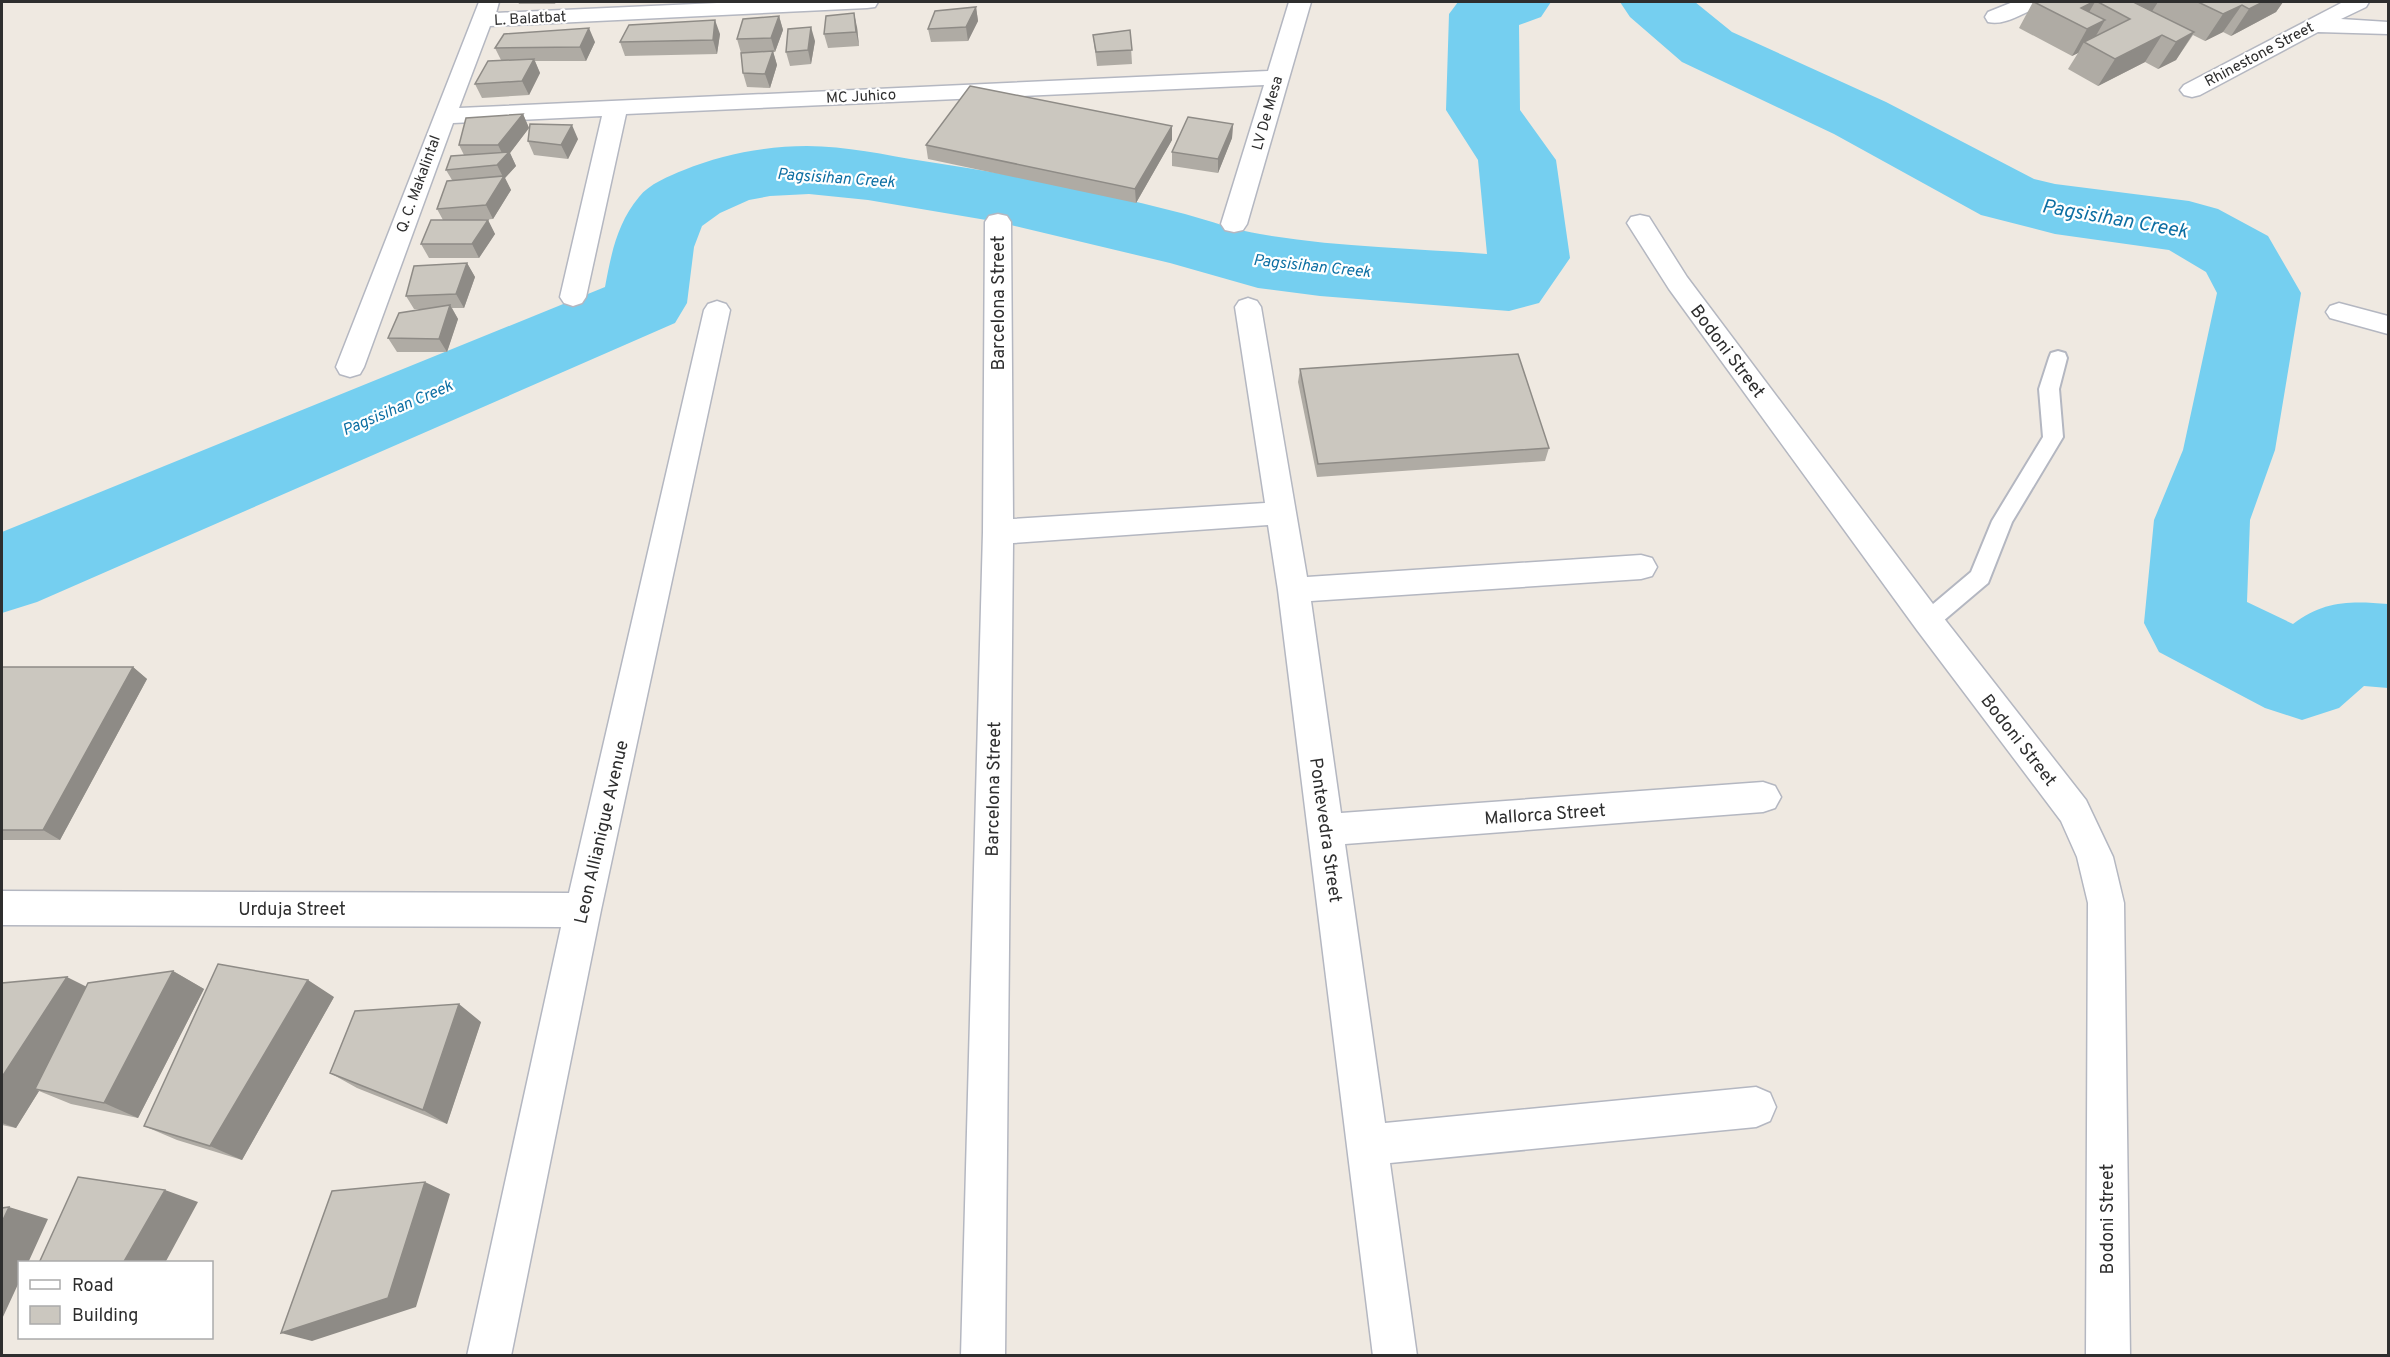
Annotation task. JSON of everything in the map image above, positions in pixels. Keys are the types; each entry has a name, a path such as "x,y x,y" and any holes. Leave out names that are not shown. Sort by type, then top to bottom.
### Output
{"street":[{"name":"L. Balatbat","path":"486,11 867,2"},
{"name":"LV De Mesa","path":"1234,224 1300,2"},
{"path":"1996,17 2030,2"},
{"name":"Rhinestone Street","path":"2192,90 2358,2"},
{"name":"Q. C. Makalintal","path":"350,367 486,11"},
{"path":"2314,25 2388,28"},
{"name":"MC Juhico","path":"444,116 1278,77"},
{"path":"573,297 616,108"},
{"name":"Barcelona Street","path":"983,1356 998,532 998,222"},
{"name":"Bodoni Street","path":"1640,223 1678,283 1928,621 2074,811 2095,857 2106,903 2108,1356"},
{"name":"Pontevedra Street","path":"1248,307 1294,590 1395,1356"},
{"name":"Leon Allianigue Avenue","path":"489,1356 583,910 717,310"},
{"path":"2339,312 2388,325"},
{"path":"998,532 1280,513"},
{"path":"1294,590 1641,567"},
{"name":"Mallorca Street","path":"1327,830 1763,797"},
{"name":"Urduja Street","path":"2,908 583,910"},
{"path":"1368,1145 1756,1107"}],"lane":[{"path":"1928,621 1980,577 2002,521 2053,437 2049,389 2058,358"}],"building":[{"path":"2034,2 2093,2 2081,8 2105,20 2087,29"},
{"path":"2098,2 2138,2 2135,3 2194,32 2176,42 2162,35 2115,59 2084,42 2130,19"},
{"path":"2198,2 2263,2 2249,9 2242,5 2223,14"},
{"path":"976,7 966,27 928,29 935,11"},
{"path":"854,13 856,32 824,34 826,16"},
{"path":"779,16 771,38 737,39 743,19"},
{"path":"715,20 713,40 620,42 629,25"},
{"path":"811,27 808,50 786,52 788,29"},
{"path":"589,28 580,47 495,48 504,34"},
{"path":"1130,30 1132,50 1096,52 1093,35"},
{"path":"773,51 765,74 743,73 741,53"},
{"path":"534,59 522,81 475,84 488,61"},
{"path":"970,86 1172,126 1135,189 926,145"},
{"path":"523,114 498,145 459,145 466,118"},
{"path":"1188,117 1233,124 1218,159 1172,152"},
{"path":"530,124 572,125 561,145 528,141"},
{"path":"509,152 497,165 446,170 451,156"},
{"path":"504,176 486,205 437,209 447,181"},
{"path":"431,220 488,220 472,244 421,244"},
{"path":"467,263 456,294 406,296 414,266"},
{"path":"450,305 439,339 388,338 399,313"},
{"path":"1518,354 1549,448 1318,464 1300,369"},
{"path":"2,667 133,667 43,830 2,830"},
{"path":"218,964 308,980 210,1146 144,1126"},
{"path":"173,971 104,1103 35,1089 88,983"},
{"path":"67,977 2,1077 2,983"},
{"path":"459,1004 423,1110 330,1073 355,1011"},
{"path":"78,1177 165,1190 124,1261 40,1261"},
{"path":"425,1182 388,1298 281,1333 332,1191"},
{"path":"9,1207 2,1222 2,1208"}],"waterway":[{"name":"Pagsisihan Creek","path":"2,574 645,303 653,247 668,213 692,196 726,181 770,172 809,170 868,176 998,197 1183,240 1258,261 1320,269 1509,283 1529,258 1517,160 1483,110 1484,14 1517,2"},
{"name":"Pagsisihan Creek","path":"1654,2 1707,47 1860,118 2009,198 2055,209 2189,227 2239,255 2259,293 2229,450 2202,520 2195,623 2302,677 2343,643 2388,646"}]}
